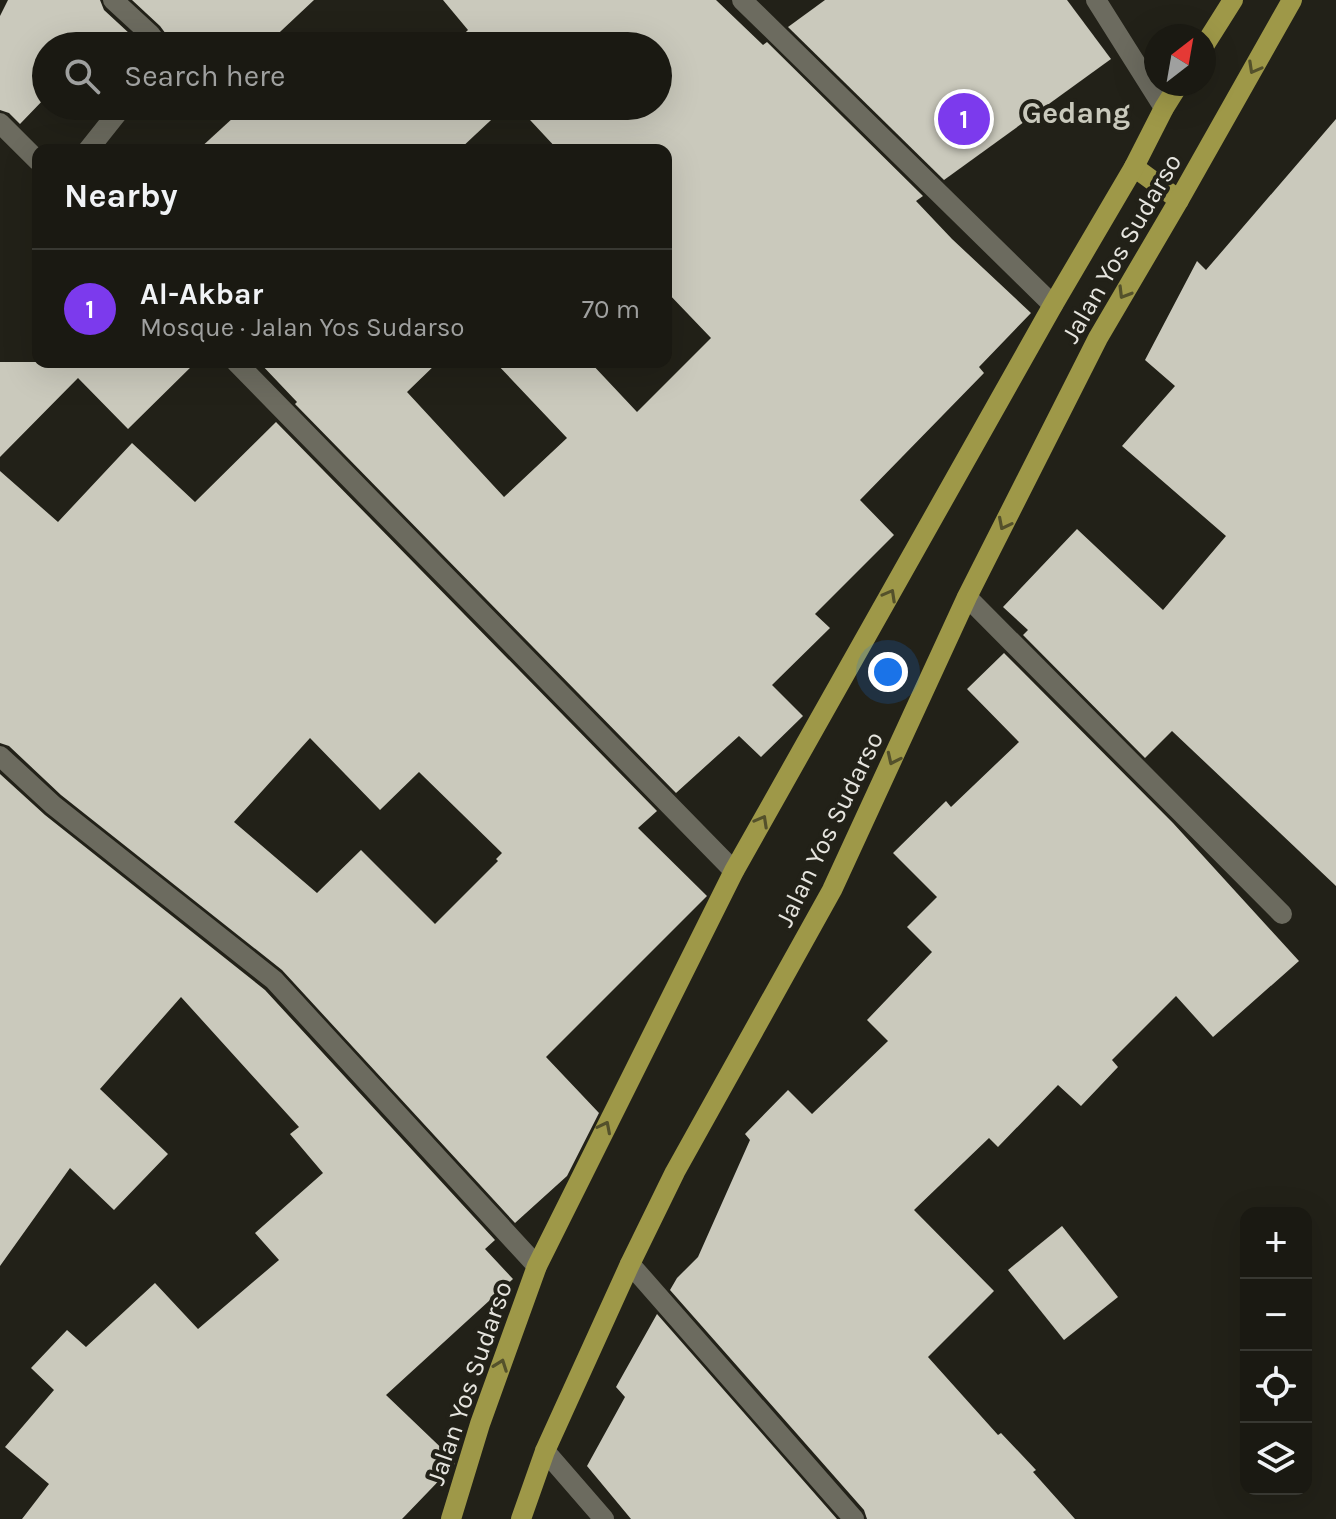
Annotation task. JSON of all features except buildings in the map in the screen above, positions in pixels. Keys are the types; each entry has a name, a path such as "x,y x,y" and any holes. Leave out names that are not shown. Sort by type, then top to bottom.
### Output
{"main road":[{"path":"1216,27 1233,0"},
{"name":"Jalan Yos Sudarso","path":"521,1519 545,1451 630,1264 675,1172 832,890 967,597 1098,338 1292,0"},
{"name":"Jalan Yos Sudarso","path":"451,1519 480,1424 537,1266 734,871 1172,96"},
{"path":"1134,167 1179,200"}],"street":[{"path":"113,0 148,32"},
{"path":"742,0 1053,305"},
{"path":"1096,0 1164,108"},
{"path":"93,144 112,120"},
{"path":"0,123 32,155"},
{"path":"242,368 734,871"},
{"path":"967,597 1282,914"},
{"path":"0,756 53,805 274,980 537,1266"},
{"path":"630,1264 854,1519"},
{"path":"545,1451 604,1519"}],"place":[{"name":"Al-Akbar","path":"964,119"}],"district":[{"name":"Gedang","path":"1076,113"}]}
